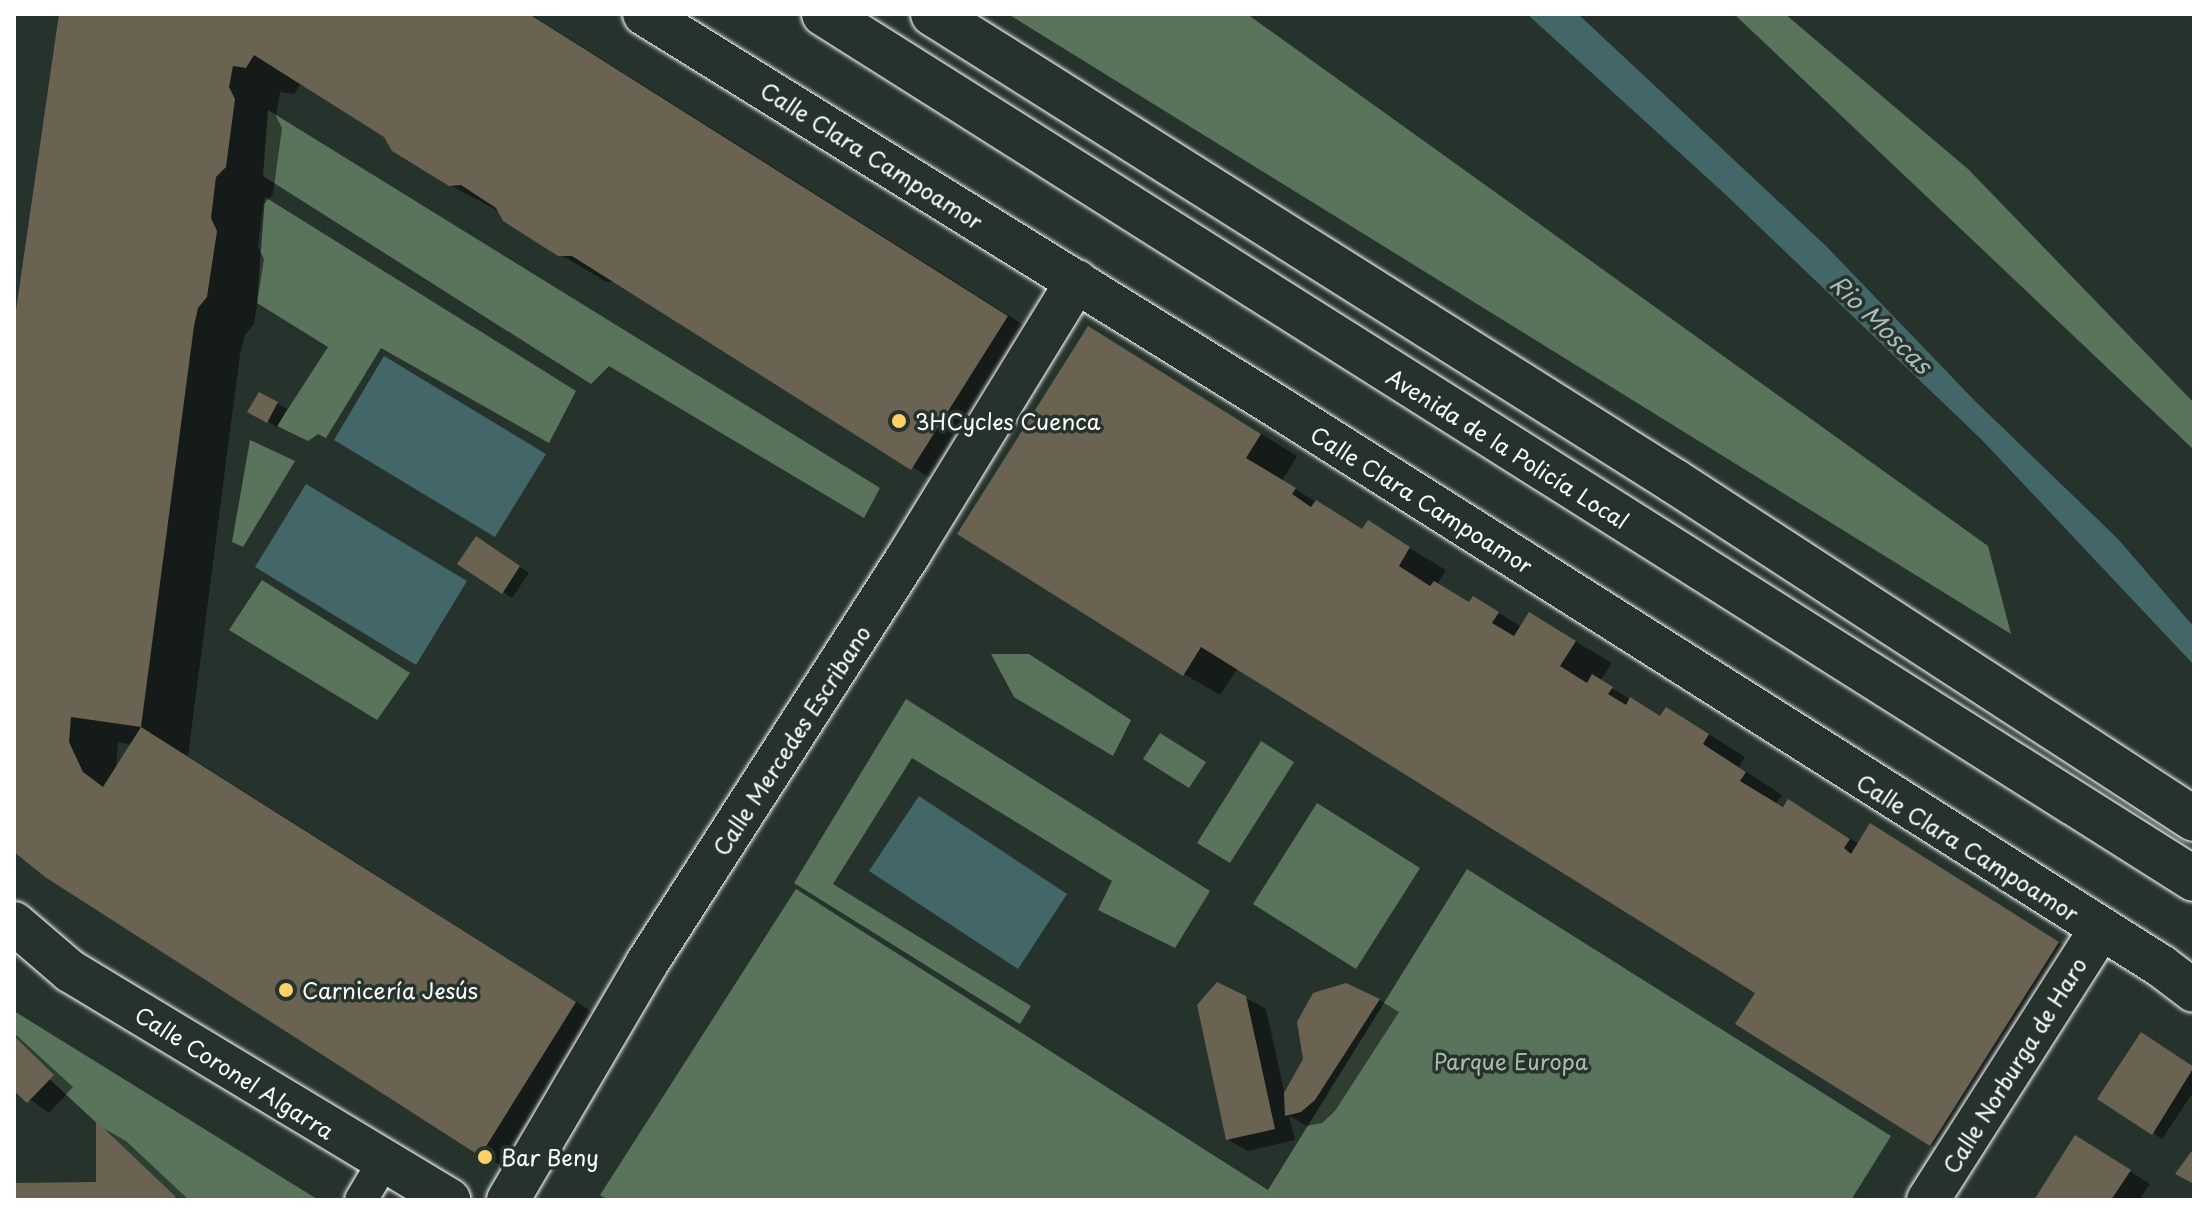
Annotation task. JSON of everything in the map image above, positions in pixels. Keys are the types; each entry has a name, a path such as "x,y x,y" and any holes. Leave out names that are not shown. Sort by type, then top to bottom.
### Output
{"main road":[{"name":"Avenida de la Policía Local","path":"824,14 2194,879"},
{"path":"933,14 1660,472 2194,819"}],"street":[{"name":"Calle Clara Campoamor","path":"644,14 1077,281 2161,966 2194,991"},
{"name":"Calle Mercedes Escribano","path":"508,1200 647,963 910,553 1077,281"},
{"name":"Calle Norburga de Haro","path":"1928,1200 2100,930"},
{"name":"Calle Coronel Algarra","path":"19,931 70,971 383,1163 449,1200"},
{"path":"361,1200 383,1163"}],"green space":[{"path":"1008,14 1247,14 1988,546 2011,634"},
{"path":"1734,14 1785,14 1968,169 2194,403 2194,450"},
{"path":"268,110 880,488 864,518 609,366 591,384 263,176"},
{"path":"265,197 576,391 549,443 381,348 326,438 318,434 308,441 277,426 328,347 257,303"},
{"path":"250,440 295,461 243,547 232,542"},
{"path":"262,580 410,673 377,720 229,630"},
{"path":"991,654 1029,654 1131,720 1113,756 1014,697"},
{"path":"906,699 1210,891 1175,948 1098,910 1112,881 912,758 833,884 1031,1006 1020,1024 794,883"},
{"path":"1160,733 1206,762 1189,788 1143,759"},
{"path":"1261,741 1294,762 1230,863 1197,843"},
{"path":"1317,803 1420,868 1356,969 1253,904"},
{"name":"Parque Europa","path":"1467,869 1891,1136 1851,1200 608,1200 600,1195 796,889 1268,1190"},
{"path":"14,1011 319,1200 175,1200 175,1196 14,1046"}],"water":[{"name":"Rio Moscas","path":"1527,14 1578,14 1826,246 1974,400 2118,539 2194,627 2194,665 1981,439 1725,194"},
{"path":"384,356 546,454 495,537 334,440"},
{"path":"306,484 467,581 416,665 255,567"},
{"path":"919,796 1067,894 1018,969 869,871"}],"building":[{"path":"59,14 529,14 1008,316 911,470 572,256 558,256 503,221 496,208 461,185 449,186 392,151 384,137 254,55 246,68 233,66 229,87 235,99 226,167 216,177 211,218 217,231 207,297 198,308 194,326 141,727 576,1002 480,1156 45,877 14,852 14,324","holes":["71,717 141,727 103,787 83,772 69,742"]},
{"path":"1088,326 1261,434 1246,458 1296,488 1292,494 1311,507 1316,500 1362,529 1368,520 1410,547 1399,566 1430,586 1434,581 1469,602 1473,596 1499,612 1492,623 1514,636 1529,612 1576,641 1560,666 1587,683 1592,674 1613,687 1608,694 1626,705 1630,697 1660,716 1666,707 1709,734 1703,744 1746,772 1740,781 1783,807 1788,799 1850,839 1844,848 1851,854 1870,823 2059,942 1930,1146 1735,1024 1755,993 1201,647 1183,676 957,534"},
{"path":"259,392 278,402 267,423 247,412"},
{"path":"476,536 520,566 502,594 457,564"},
{"path":"1217,982 1246,996 1275,1129 1226,1140 1197,1005"},
{"path":"1346,983 1380,999 1315,1100 1301,1112 1285,1116 1284,1093 1303,1059 1297,1022 1313,993"},
{"path":"2141,1032 2194,1067 2152,1135 2097,1099"},
{"path":"14,1036 54,1075 27,1103 14,1091"},
{"path":"96,1121 175,1196 175,1200 14,1200 14,1183 96,1182"},
{"path":"2075,1135 2131,1170 2111,1200 2034,1200"},
{"path":"2194,1148 2194,1184 2175,1174"}],"place":[{"name":"3HCycles Cuenca","path":"899,421"},
{"name":"Carnicería Jesús","path":"286,990"},
{"name":"Bar Beny","path":"485,1157"}]}
